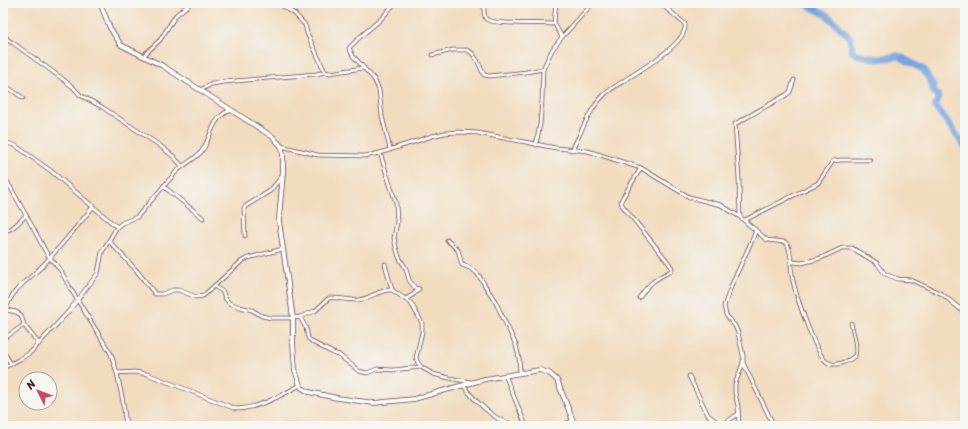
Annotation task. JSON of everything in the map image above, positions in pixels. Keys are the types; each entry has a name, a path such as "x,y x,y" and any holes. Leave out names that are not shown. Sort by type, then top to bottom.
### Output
{"street":[{"path":"106,3 100,4 110,28 121,45 163,66 273,137 281,146 283,152 283,174 279,206 280,221 293,318 293,358 300,385 309,392 337,398 374,402 414,399 471,382 540,370 549,373 557,380 575,426"},
{"path":"143,56 160,40 176,16 191,3"},
{"path":"278,3 295,14 305,25 307,33 326,72"},
{"path":"390,149 382,116 379,90 374,79 353,56 349,48 381,19 395,3"},
{"path":"484,3 484,16 487,20 507,23 554,23"},
{"path":"556,3 554,23 562,37"},
{"path":"536,145 540,124 543,69 552,50 593,3"},
{"path":"572,150 592,110 605,94 664,54 673,46 682,34 685,27 684,24 660,3"},
{"path":"3,54 5,38 60,77 73,87 80,95 102,107 159,144 182,166"},
{"path":"432,55 453,50 467,50 477,60 484,74 489,76 543,69"},
{"path":"200,90 212,84 224,82 336,72 363,68"},
{"path":"740,216 735,124 786,95 790,92 794,80"},
{"path":"3,84 23,98"},
{"path":"3,368 22,358 39,344 78,300 98,273 102,252 117,227 122,223 137,217 148,206 163,186 182,166 193,160 203,149 220,116 232,110"},
{"path":"281,146 318,156 365,156 380,153 445,133 478,132 536,145 588,151 641,168 673,186 686,196 721,205 740,216 769,241 788,243 792,274 804,314 822,357 828,363 835,365 855,356 856,350 851,323"},
{"path":"3,141 16,146 51,171 117,227"},
{"path":"380,153 396,203 397,227 394,238 396,247 399,257 406,269 409,280 414,288 419,289 406,299"},
{"path":"745,220 818,183 833,161 870,160"},
{"path":"639,298 647,285 671,271 672,268 622,205 621,201 623,196 641,168"},
{"path":"3,174 50,258 61,271 67,284 111,354 124,402 126,426"},
{"path":"245,236 244,208 270,191 283,174"},
{"path":"163,186 203,218"},
{"path":"39,344 24,325 22,317 19,314 4,310 9,299 16,290 50,258 93,207"},
{"path":"3,231 12,228 26,215"},
{"path":"739,426 735,384 743,363 743,355 738,333 735,326 726,315 724,306 730,288 756,230"},
{"path":"447,240 458,250 462,265 477,273 495,301 516,345 520,373"},
{"path":"108,241 137,271 155,294 179,290 196,297 203,296 234,268 248,258 283,249"},
{"path":"791,262 802,263 821,258 842,248 852,248 876,263 885,274 898,279 911,280 942,294 965,313"},
{"path":"385,264 392,290 406,299 414,308 422,323 422,332 416,358 418,364 421,367 441,376 471,382"},
{"path":"214,286 223,292 228,302 240,307 252,310 267,317 293,318 315,311 329,298 358,300 374,294 392,290"},
{"path":"300,317 306,328 308,338 312,342 331,353 339,355 359,371 367,373 377,369 393,370 421,367"},
{"path":"3,339 24,325"},
{"path":"3,351 11,364"},
{"path":"743,363 774,426"},
{"path":"117,373 135,372 147,374 236,409 259,404 300,385"},
{"path":"463,385 473,397 502,421 511,424 526,425 505,375"},
{"path":"689,376 708,415 712,419 721,424 738,414"},
{"path":"562,426 573,420"}],"waterway":[{"path":"804,3 827,15 850,37 852,51 857,54 878,59 899,56 924,70 933,86 933,91 937,95 938,99 935,107 965,147"}]}
